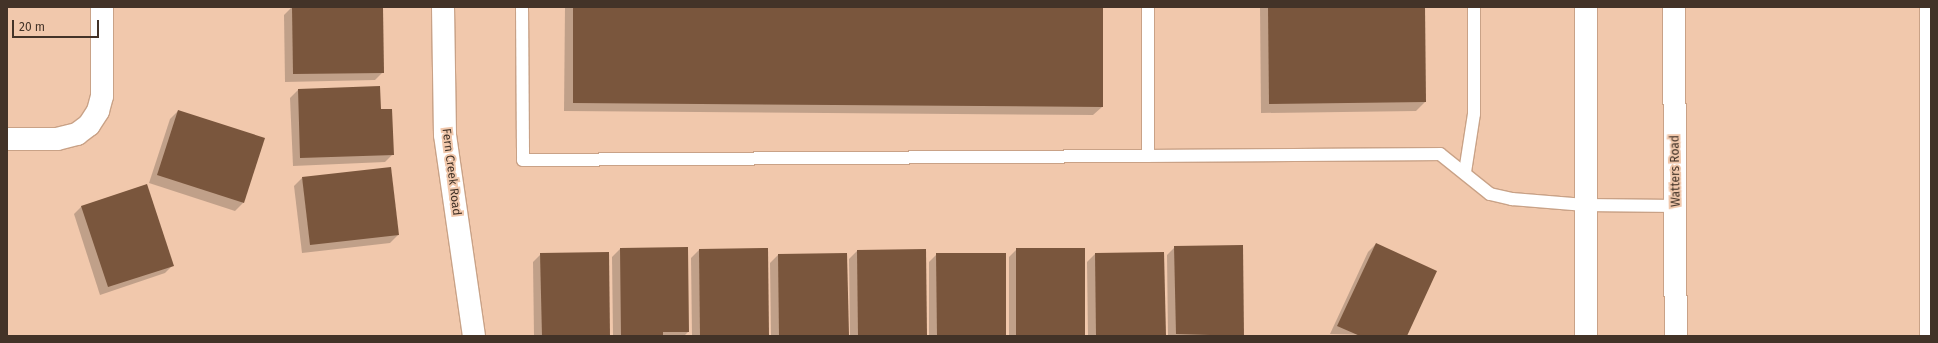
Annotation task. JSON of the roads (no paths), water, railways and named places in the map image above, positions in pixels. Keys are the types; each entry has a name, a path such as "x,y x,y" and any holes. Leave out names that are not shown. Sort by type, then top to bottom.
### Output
{"street":[{"path":"7,139 57,139 76,134 90,125 98,111 102,96 102,7"},
{"name":"Fern Creek Road","path":"443,7 445,135 474,336"},
{"path":"1586,7 1586,336"},
{"name":"Watters Road","path":"1674,7 1676,336"},
{"path":"1931,7 1931,336"}],"lane":[{"path":"522,7 523,160 1440,154 1465,172 1490,194 1512,199 1585,205 1676,206"},
{"path":"1148,7 1148,156"},
{"path":"1465,172 1474,114 1474,7"}]}
